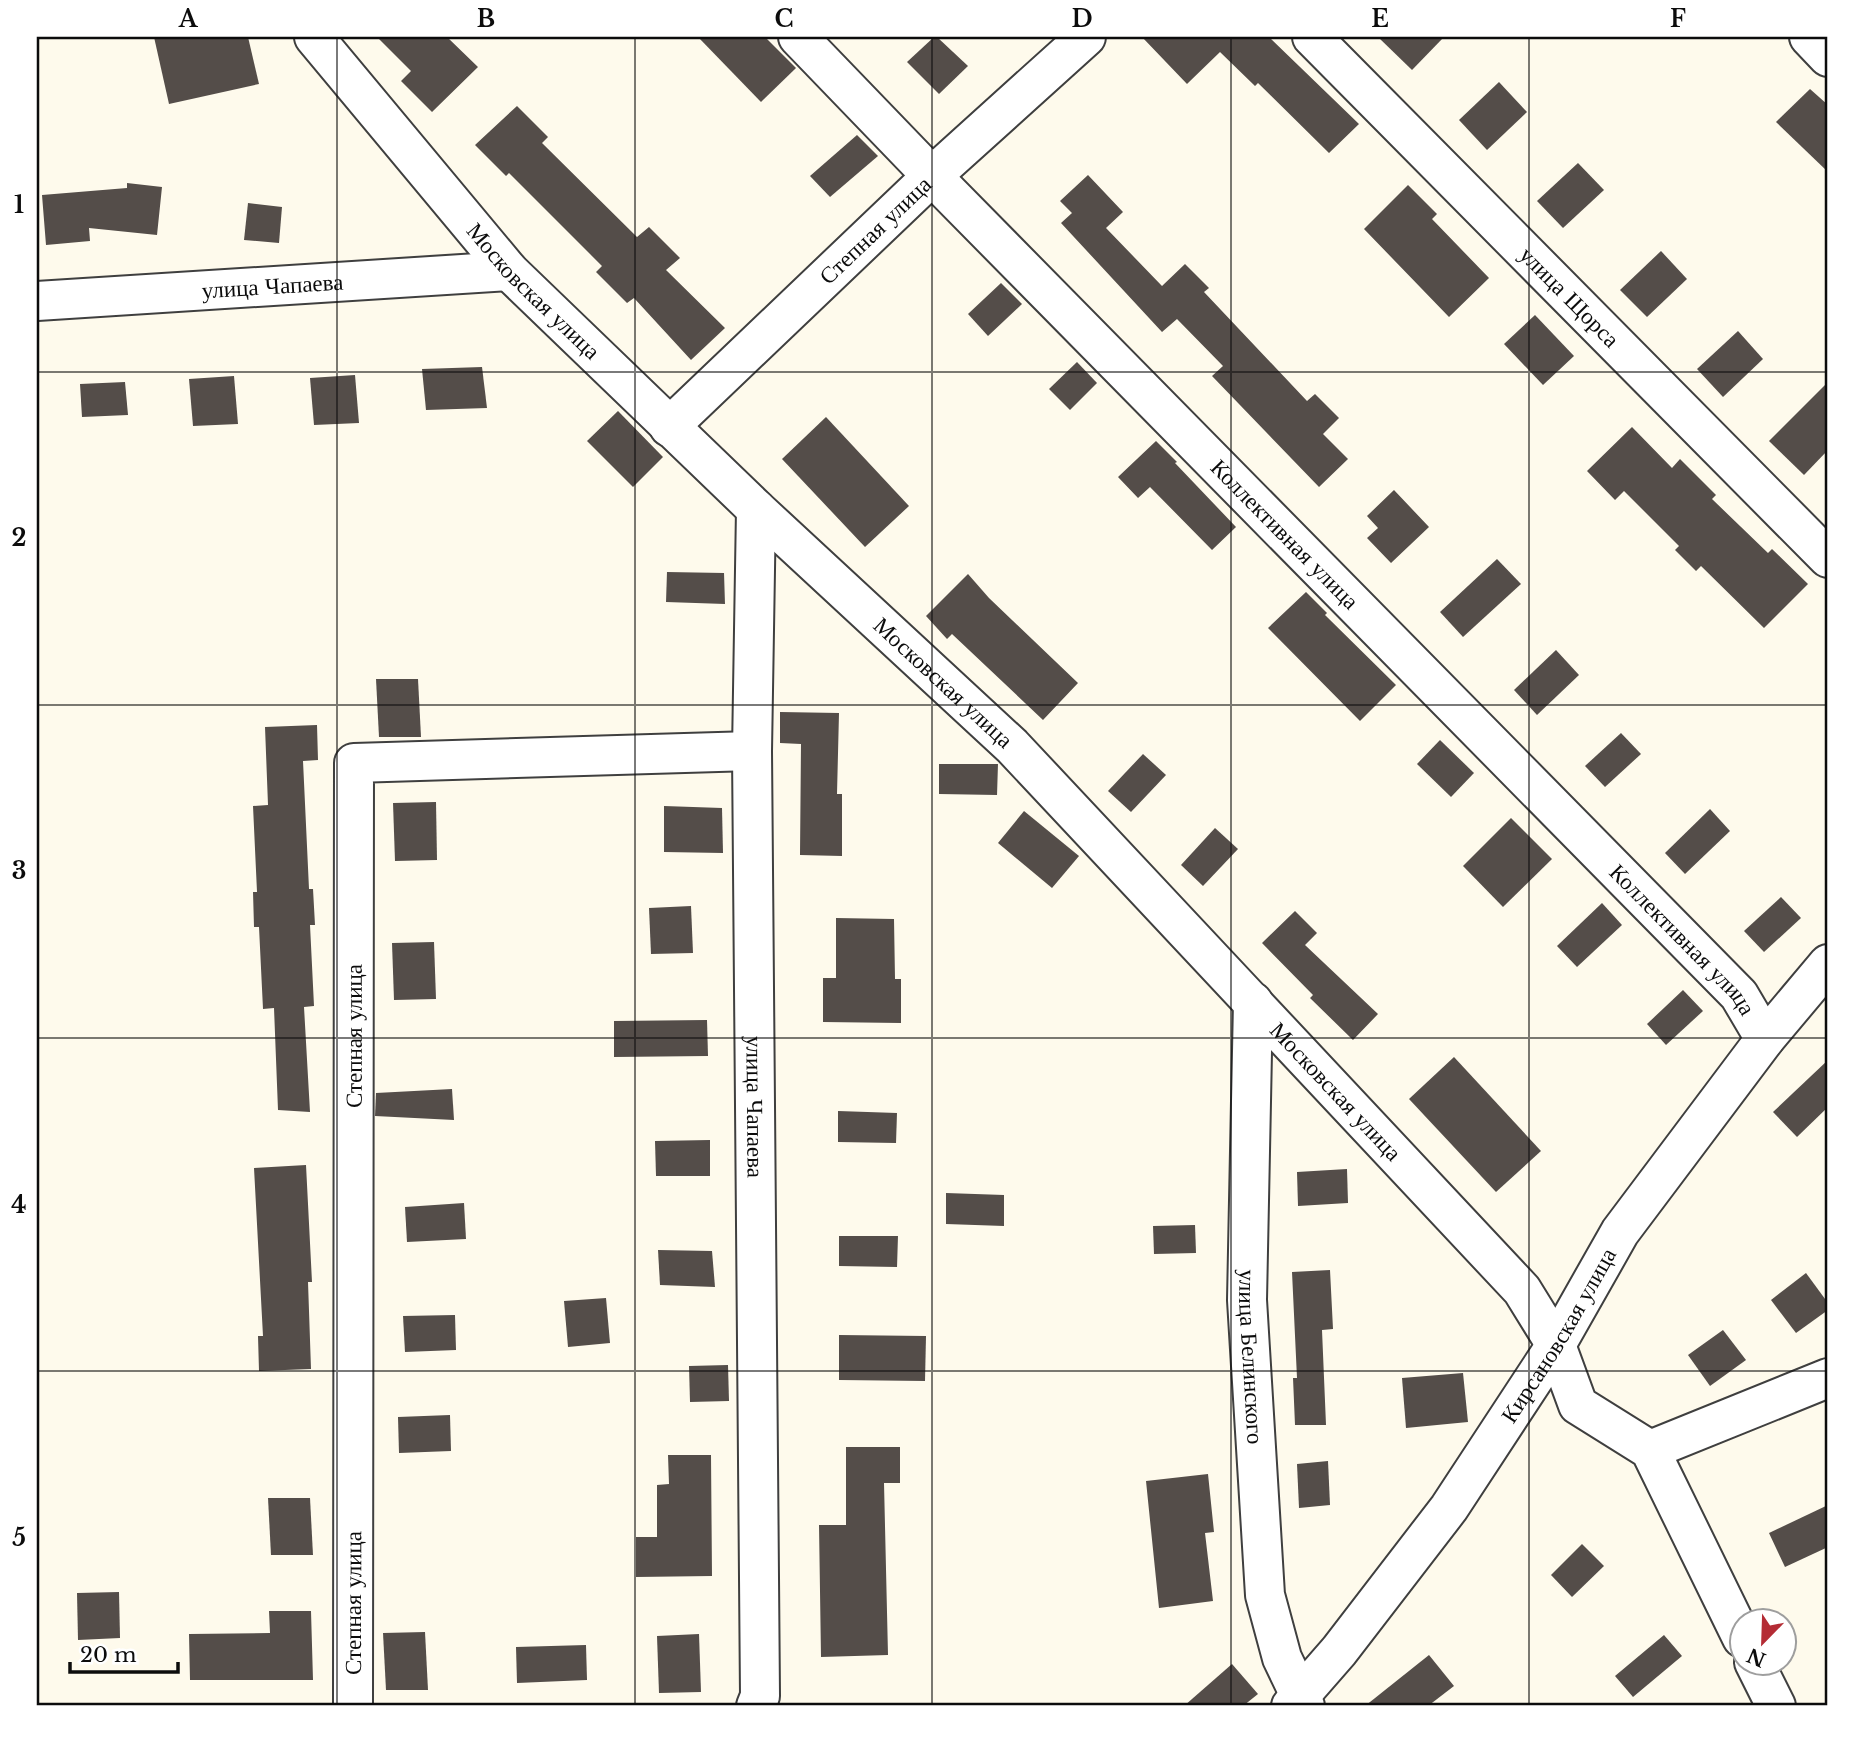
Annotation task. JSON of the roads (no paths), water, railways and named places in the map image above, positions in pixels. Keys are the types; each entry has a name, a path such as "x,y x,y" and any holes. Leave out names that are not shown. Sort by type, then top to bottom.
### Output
{"street":[{"name":"Московская улица","path":"314,37 509,271 669,427 1012,746 1522,1290 1556,1345"},
{"name":"Коллективная улица","path":"798,37 1739,995 1765,1040"},
{"name":"Степная улица","path":"669,427 932,176 1086,37"},
{"name":"улица Щорса","path":"1312,37 1828,558"},
{"path":"1809,37 1828,57"},
{"name":"улица Чапаева","path":"37,301 509,271"},
{"name":"улица Чапаева","path":"756,509 751,751 760,1696 756,1706"},
{"name":"Степная улица","path":"354,1706 354,763 751,751"},
{"name":"Кирсановская улица","path":"1298,1703 1449,1508 1556,1345 1620,1232 1765,1040 1828,964"},
{"name":"улица Белинского","path":"1253,1002 1247,1300 1265,1595 1282,1658 1298,1703"},
{"path":"1556,1345 1578,1405 1650,1450 1728,1609"},
{"path":"1650,1450 1828,1378"},
{"path":"1762,1676 1776,1706"}]}
